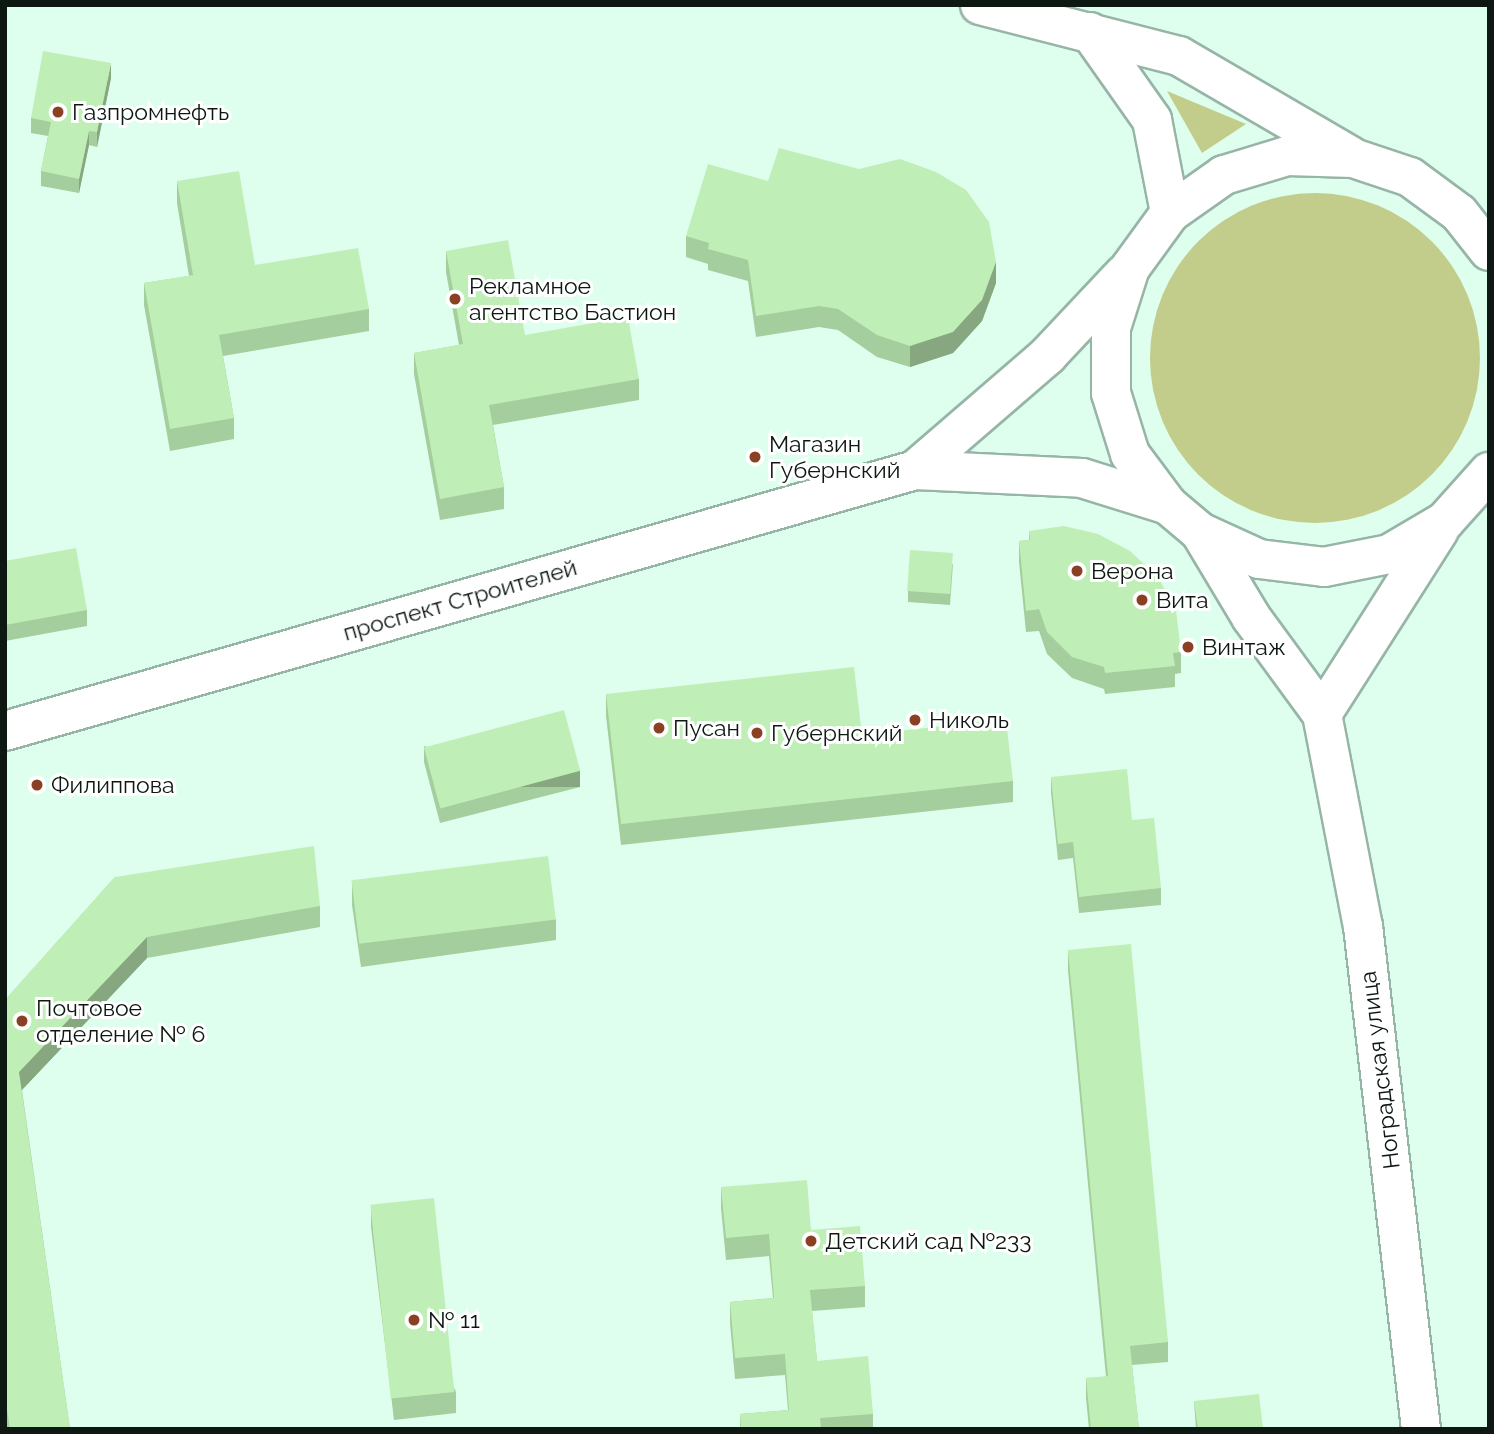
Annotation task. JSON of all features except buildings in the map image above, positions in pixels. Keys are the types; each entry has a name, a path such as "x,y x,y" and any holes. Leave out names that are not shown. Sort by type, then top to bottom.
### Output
{"main road":[{"path":"980,5 1179,56 1353,158 1410,177 1474,217 1489,251"},
{"path":"1090,32 1152,120 1170,213"},
{"path":"915,470 1048,355 1130,268 1170,213 1236,171 1287,156 1353,158"},
{"path":"1130,268 1111,328 1111,393 1130,454 1168,505 1200,532 1259,559 1324,567 1389,554 1445,521"},
{"path":"915,470 1082,478 1168,505"},
{"name":"проспект Строителей","path":"5,731 915,470"},
{"path":"1200,532 1251,617 1322,714 1385,609 1445,521 1489,472"},
{"name":"Ноградская улица","path":"1322,714 1363,926 1421,1429"}],"green space":[{"path":"1167,91 1246,124 1202,153"},
{"path":"1315,193 1363,200 1393,213 1420,231 1442,253 1460,280 1473,310 1480,358 1473,406 1460,436 1442,463 1420,485 1393,503 1363,516 1315,523 1267,516 1237,503 1210,485 1188,463 1170,436 1157,406 1150,358 1157,310 1170,280 1188,253 1210,231 1237,213 1267,200"}],"place":[{"name":"Газпромнефть","path":"58,112"},
{"name":"Рекламное агентство Бастион","path":"455,299"},
{"name":"Магазин Губернский","path":"755,457"},
{"name":"Верона","path":"1077,571"},
{"name":"Вита","path":"1142,600"},
{"name":"Винтаж","path":"1188,647"},
{"name":"Николь","path":"915,720"},
{"name":"Пусан","path":"659,728"},
{"name":"Губернский","path":"757,733"},
{"name":"Филиппова","path":"37,785"},
{"name":"Почтовое отделение № 6","path":"22,1021"},
{"name":"Детский сад №233","path":"811,1241"},
{"name":"№ 11","path":"414,1320"}]}
